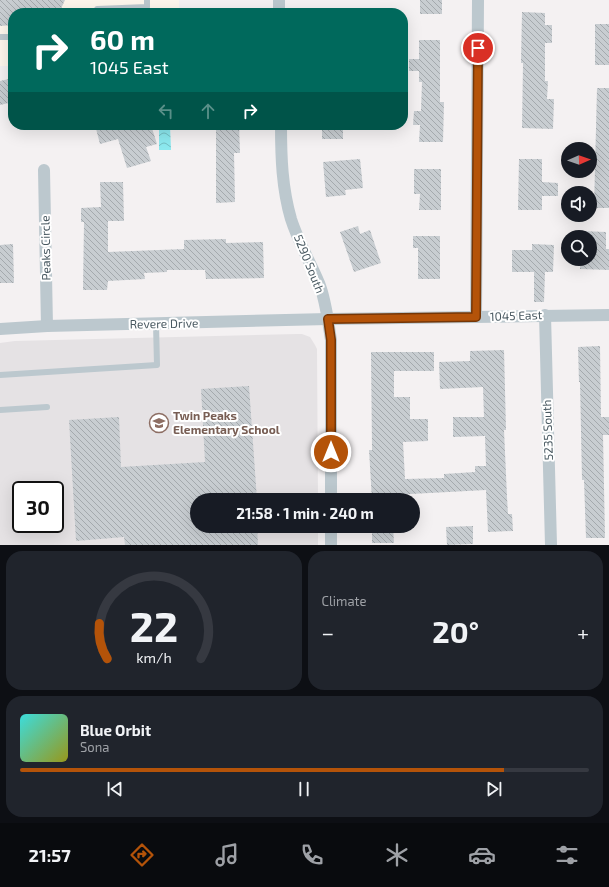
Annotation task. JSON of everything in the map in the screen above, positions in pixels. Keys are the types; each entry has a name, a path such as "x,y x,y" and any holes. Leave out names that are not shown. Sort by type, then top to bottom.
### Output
{"street":[{"path":"476,317 478,0"},
{"name":"5290 South","path":"281,130 282,172 287,204 299,239 320,284 331,340 331,493"},
{"name":"Peaks Circle","path":"44,170 47,326"},
{"name":"5235 South","path":"544,314 551,545"},
{"name":"1045 East","path":"328,319 609,314"},
{"name":"Revere Drive","path":"0,329 47,326 328,319"},
{"path":"331,533 331,545"}],"lane":[{"path":"0,375 157,365 156,324"},
{"path":"0,410 47,407"}],"shaded area":[{"path":"0,0 179,0 179,8 8,8 8,66 0,66"},
{"name":"Twin Peaks Elementary School","path":"297,334 310,337 317,349 318,493 190,493 190,533 318,533 318,545 0,545 0,343 15,341"}],"water":[{"path":"159,130 170,130 171,150 159,150"}],"building":[{"path":"0,0 65,0 61,8 8,8 8,25 0,26"},
{"path":"420,0 442,0 442,14 420,14"},
{"path":"522,12 545,13 545,25 552,25 552,43 545,43 545,81 548,81 547,99 554,99 553,129 522,128"},
{"path":"595,24 609,24 609,65 595,65"},
{"path":"419,40 440,40 440,102 444,102 443,142 419,142 420,125 413,125 414,111 421,111 422,82 419,82 419,71 409,71 409,59 419,59"},
{"path":"8,79 8,103 0,105 0,81"},
{"path":"597,88 609,88 609,208 597,208 597,186 595,186 595,178 597,178 597,142 596,142"},
{"path":"96,130 153,130 157,144 146,147 151,161 127,168 118,139 100,144"},
{"path":"216,130 239,130 240,153 234,153 235,202 216,203"},
{"path":"322,130 343,130 343,139 322,139"},
{"path":"360,159 363,188 345,190 346,195 326,197 323,162"},
{"path":"519,159 542,159 542,182 558,183 558,196 542,196 542,210 518,210"},
{"path":"414,169 441,169 441,210 419,210 420,194 414,194"},
{"path":"100,182 123,182 124,221 108,221 108,252 184,249 184,240 226,239 226,243 263,242 264,278 206,279 205,270 167,270 167,272 144,273 145,279 108,281 107,290 83,290 84,222 81,222 81,208 101,207"},
{"path":"358,226 360,234 370,230 381,263 354,272 340,232"},
{"path":"597,232 606,232 606,249 609,249 609,270 580,269 580,266 597,266"},
{"path":"413,236 440,236 440,279 418,279 418,248 413,248"},
{"path":"13,244 14,283 0,283 0,245"},
{"path":"532,244 554,245 553,272 545,272 544,302 534,302 534,272 512,272 512,250 532,250"},
{"path":"600,346 601,417 609,417 609,435 603,435 605,538 586,538 584,480 582,480 578,347"},
{"path":"504,350 506,430 504,430 507,497 508,514 512,514 513,531 488,532 486,490 420,494 372,493 369,450 372,450 371,352 434,352 434,371 394,371 394,397 410,397 410,419 428,419 428,441 403,442 405,479 444,478 444,474 475,472 475,466 486,466 485,436 453,437 453,417 484,417 483,387 440,389 439,362 470,361 470,351"},
{"path":"249,386 257,493 190,493 190,533 257,533 258,545 125,545 124,537 76,541 69,420 119,417 121,467 205,462 201,389"},
{"path":"473,526 473,544 447,545 446,527"},
{"path":"372,533 393,533 394,543 372,543"}],"place":[{"name":"Twin Peaks Elementary School","path":"159,423"}],"route":[{"path":"331,452 331,340 328,319 476,317 478,48"}]}
